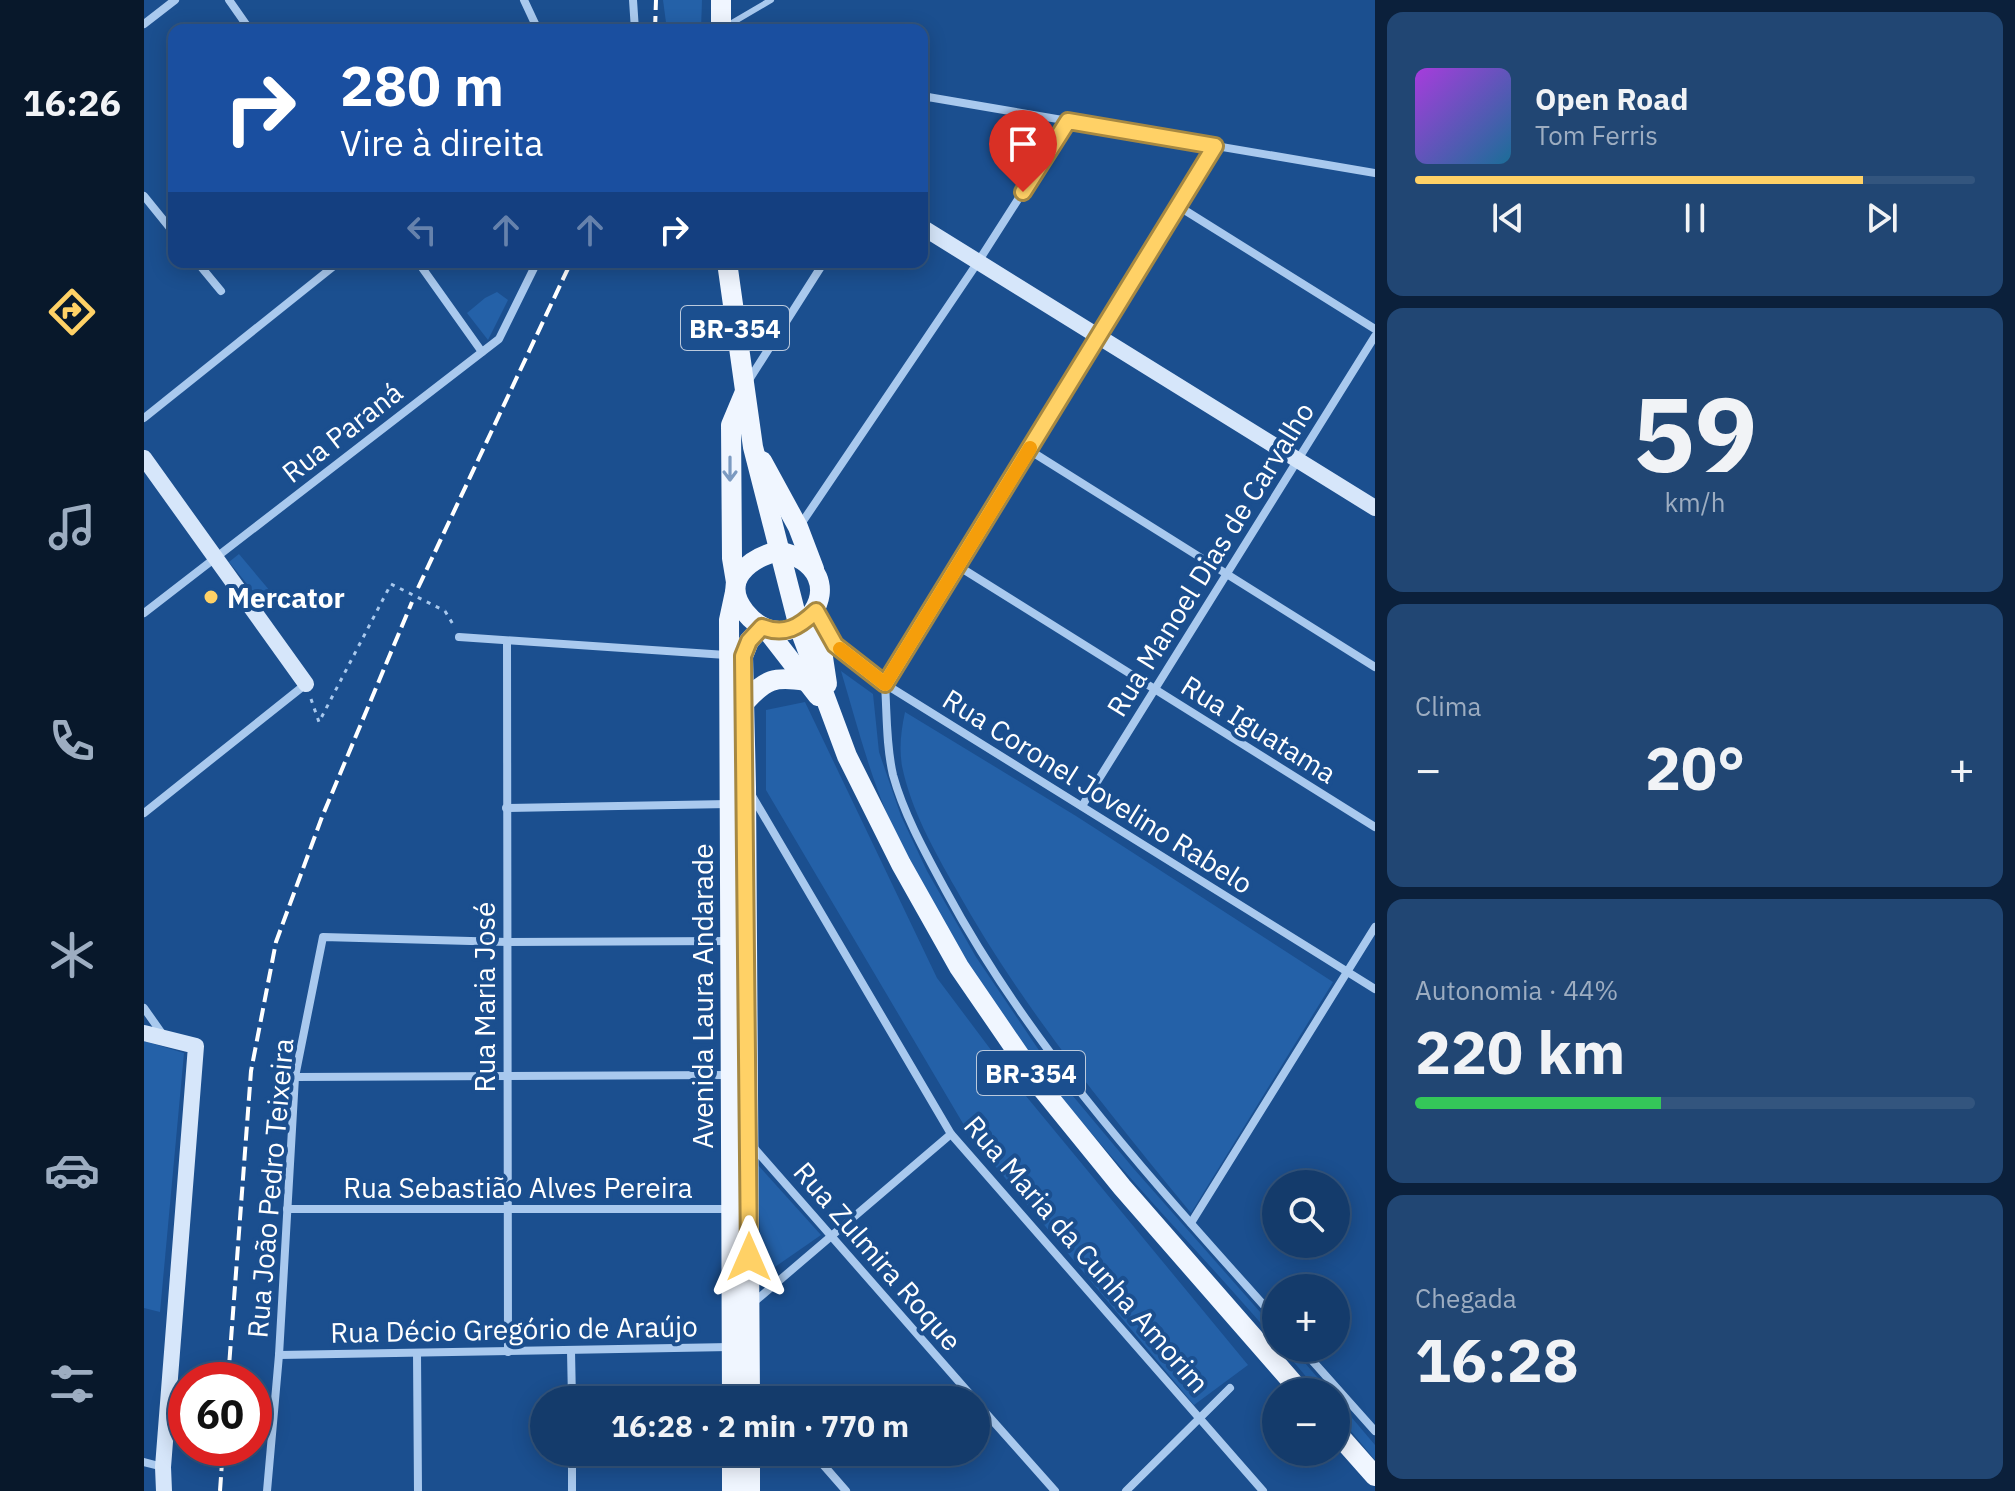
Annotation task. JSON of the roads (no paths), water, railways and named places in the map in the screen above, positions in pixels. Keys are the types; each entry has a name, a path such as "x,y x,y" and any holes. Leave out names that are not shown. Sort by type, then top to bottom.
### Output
{"main road":[{"path":"721,0 722,24"},
{"name":"BR-354","path":"728,268 753,447 799,627 847,756 901,864 959,967 1044,1091 1122,1187 1289,1378"},
{"name":"Avenida Laura Andarade","path":"741,1386 741,798 736,656 729,620 735,587 731,425 744,391"},
{"path":"753,447 798,527 820,582 816,611 826,668 828,708"},
{"path":"814,569 798,555 778,551 761,556 746,566 735,587 741,607 764,628 828,708"},
{"path":"764,628 783,632 799,627 816,611"},
{"path":"741,798 745,702 736,656 764,628"},
{"path":"745,702 762,683 783,678 806,681"},
{"path":"739,1074 748,1142 740,1208 749,1306 740,1347"},
{"path":"1350,1448 1375,1476"},
{"path":"732,1466 732,1491"},
{"path":"750,1466 750,1491"}],"street":[{"path":"144,24 175,0"},
{"path":"229,0 246,24"},
{"path":"524,0 535,24"},
{"path":"633,0 635,24"},
{"path":"928,98 1375,173"},
{"path":"798,527 978,262 1068,121"},
{"path":"1215,146 885,684 889,749 902,802 977,948 1040,1039 1108,1128 1262,1303"},
{"path":"144,196 168,226"},
{"path":"1178,206 1375,329"},
{"path":"928,231 1375,508"},
{"path":"202,268 221,291"},
{"path":"144,418 332,268"},
{"path":"422,268 482,352"},
{"name":"Rua Paraná","path":"144,613 499,339 534,268"},
{"path":"744,391 820,268"},
{"name":"Rua Manoel Dias de Carvalho","path":"1082,806 1375,336"},
{"path":"1029,450 1375,667"},
{"path":"144,458 306,684 144,813"},
{"name":"Rua Iguatama","path":"958,566 1375,827"},
{"name":"Rua Coronel Jovelino Rabelo","path":"816,611 835,645 885,684 1375,989"},
{"path":"459,637 736,656"},
{"name":"Rua Maria José","path":"507,642 508,1352"},
{"path":"506,808 741,798"},
{"name":"Rua Maria da Cunha Amorim","path":"741,798 951,1134 1263,1491"},
{"path":"1191,1223 1375,927"},
{"name":"Rua João Pedro Teixeira","path":"267,1491 279,1355 295,1077 323,937 507,942"},
{"path":"507,942 739,941"},
{"path":"144,1008 166,1039"},
{"path":"144,1033 196,1046 163,1467 164,1491"},
{"path":"295,1077 739,1074"},
{"path":"749,1306 951,1134"},
{"name":"Rua Zulmira Roque","path":"748,1142 962,1386"},
{"name":"Rua Sebastião Alves Pereira","path":"287,1209 740,1208"},
{"name":"Rua Décio Gregório de Araújo","path":"279,1355 740,1347"},
{"path":"571,1351 572,1386"},
{"path":"417,1353 418,1491"},
{"path":"1313,1362 1375,1431"},
{"path":"1126,1491 1230,1388"},
{"name":"Rua Zulmira Roque","path":"990,1418 1055,1491"},
{"path":"144,1462 163,1467"},
{"path":"572,1466 572,1491"},
{"path":"824,1466 846,1491"}],"lane":[{"path":"730,24 771,0"}],"railway":[{"path":"655,24 656,0"},
{"path":"418,588 568,268"},
{"path":"229,1362 251,1071 276,942 322,817 412,602"},
{"path":"220,1491 222,1466"}],"place":[{"name":"Mercator","path":"211,597"}]}
